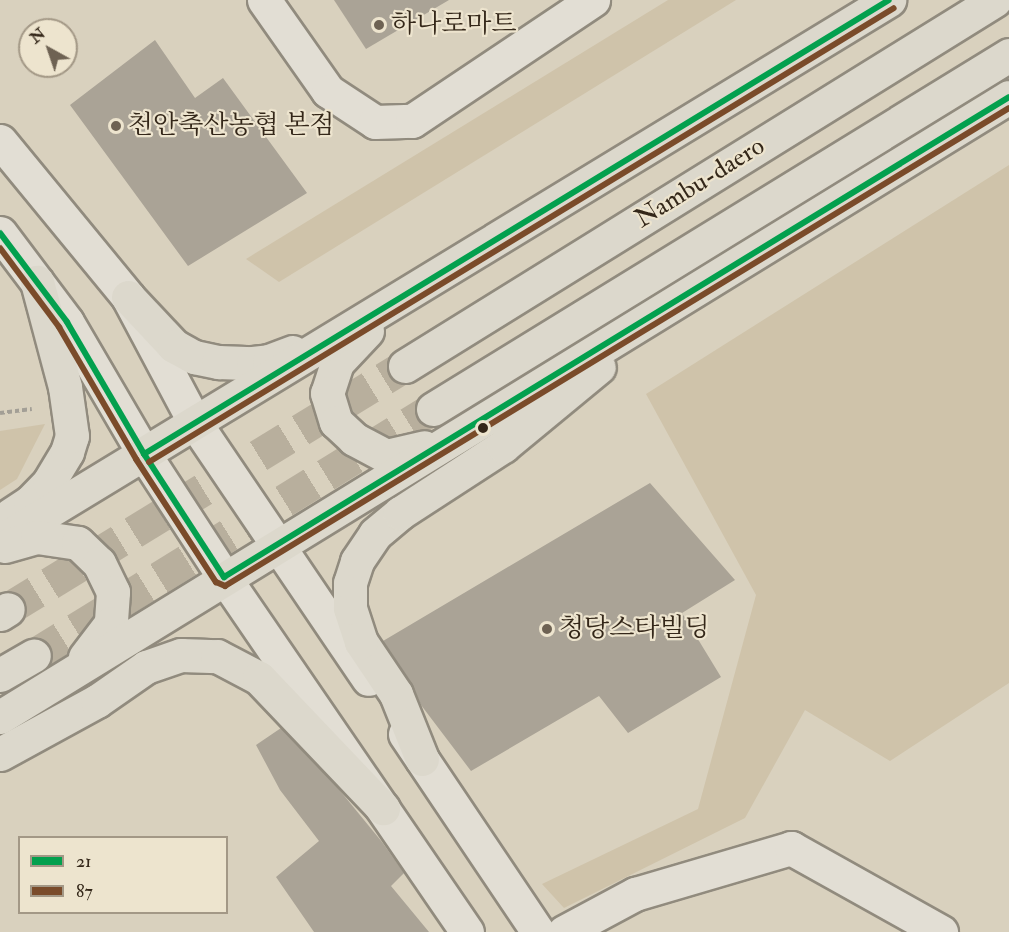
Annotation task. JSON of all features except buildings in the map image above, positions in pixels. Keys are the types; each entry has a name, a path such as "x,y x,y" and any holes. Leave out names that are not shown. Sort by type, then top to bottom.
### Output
{"highway":[{"path":"0,541 889,0"},
{"name":"Nambu-daero","path":"405,366 995,0"},
{"name":"Nambu-daero","path":"433,409 1009,55"},
{"path":"0,717 224,577 1009,97"},
{"path":"0,522 30,502 49,482 67,452 72,436 65,387 37,282"},
{"path":"422,759 396,694 361,642 350,608 350,583 357,561 375,534 400,513 503,446 700,286"},
{"path":"128,297 174,346 194,357 235,363 269,361 288,355 326,330 395,301"},
{"path":"395,301 337,363 327,393 336,422 354,439 386,456 444,442"},
{"path":"0,547 37,537 78,543 99,563 113,592 111,623 75,670"},
{"path":"0,675 34,655"},
{"path":"0,754 97,701 146,667 181,655 217,656 259,678 382,808"}],"street":[{"path":"264,0 328,91 375,122 412,121 593,0"},
{"path":"0,141 128,297 195,423 538,932"},
{"path":"0,233 67,322 144,454 224,577 467,932"},
{"path":"564,932 635,894 791,849 941,932"}],"path":[{"path":"0,413 37,408"}],"shaded area":[{"path":"668,0 736,0 279,282 246,259"},
{"path":"1009,165 1009,683 890,761 805,710 745,818 564,908 542,884 698,809 756,595 646,394"},
{"path":"45,424 17,479 0,490 0,431"}],"tunnel":[{"path":"8,609 405,366"},
{"path":"34,655 433,409"}],"transit line":[{"name":"21","path":"144,454 889,0"},
{"name":"87","path":"149,462 894,8"},
{"name":"21","path":"0,233 67,322 144,454 224,577 1009,97"},
{"name":"87","path":"0,248 59,327 136,459 216,582 225,586 1009,108"}],"place":[{"name":"하나로마트","path":"379,25"},
{"name":"천안축산농협 본점","path":"116,126"},
{"name":"청당스타빌딩","path":"547,629"}]}
